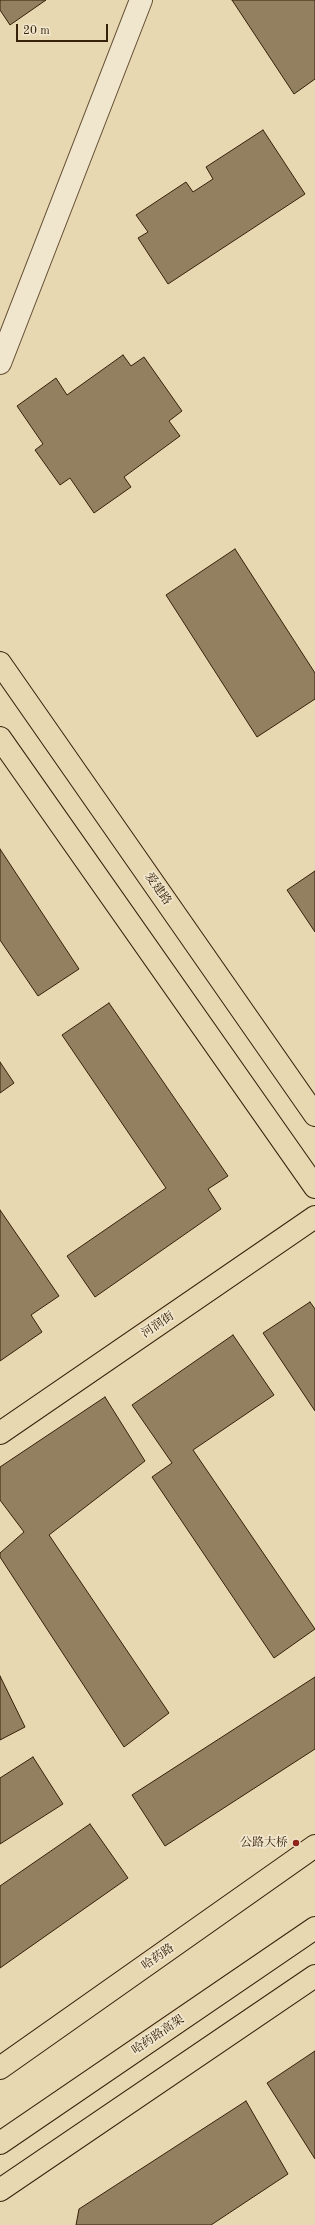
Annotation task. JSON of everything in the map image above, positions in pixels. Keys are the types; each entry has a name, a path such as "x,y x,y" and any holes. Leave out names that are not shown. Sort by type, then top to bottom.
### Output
{"main road":[{"name":"爱建路","path":"0,663 315,1115"},
{"path":"0,738 315,1187"},
{"name":"河润街","path":"0,1433 315,1217"},
{"name":"哈药路","path":"0,2068 315,1846"},
{"name":"哈药路高架","path":"0,2143 315,1928"},
{"path":"0,2190 315,1976"}],"lane":[{"path":"0,363 141,0"}],"building":[{"path":"0,0 46,0 10,25 0,10"},
{"path":"232,0 315,0 315,79 294,94"},
{"path":"263,130 305,194 168,284 138,238 148,232 136,215 186,182 193,192 213,179 206,167"},
{"path":"123,355 131,366 144,357 182,411 169,421 180,436 124,477 131,487 94,513 70,478 60,485 35,450 43,444 17,406 56,378 67,395"},
{"path":"235,549 315,673 315,699 257,737 166,595"},
{"path":"0,849 79,969 38,996 0,940"},
{"path":"315,871 315,932 287,890"},
{"path":"109,1003 228,1176 208,1189 221,1209 95,1297 67,1256 166,1188 62,1035"},
{"path":"0,1062 14,1083 0,1093"},
{"path":"0,1210 59,1296 31,1315 42,1332 0,1361"},
{"path":"310,1302 315,1309 315,1411 263,1333"},
{"path":"233,1335 274,1395 193,1450 315,1629 274,1658 152,1477 172,1463 132,1405"},
{"path":"105,1397 145,1461 49,1535 169,1713 124,1747 0,1557 0,1553 24,1532 0,1500 0,1467"},
{"path":"0,1676 25,1727 0,1740"},
{"path":"315,1677 315,1749 165,1846 132,1795"},
{"path":"33,1757 63,1804 0,1844 0,1778"},
{"path":"90,1824 128,1878 0,1968 0,1886"},
{"path":"315,2051 315,2159 267,2083"},
{"path":"246,2101 288,2174 211,2225 76,2225 79,2209"}],"place":[{"name":"公路大桥","path":"296,1843"}]}
